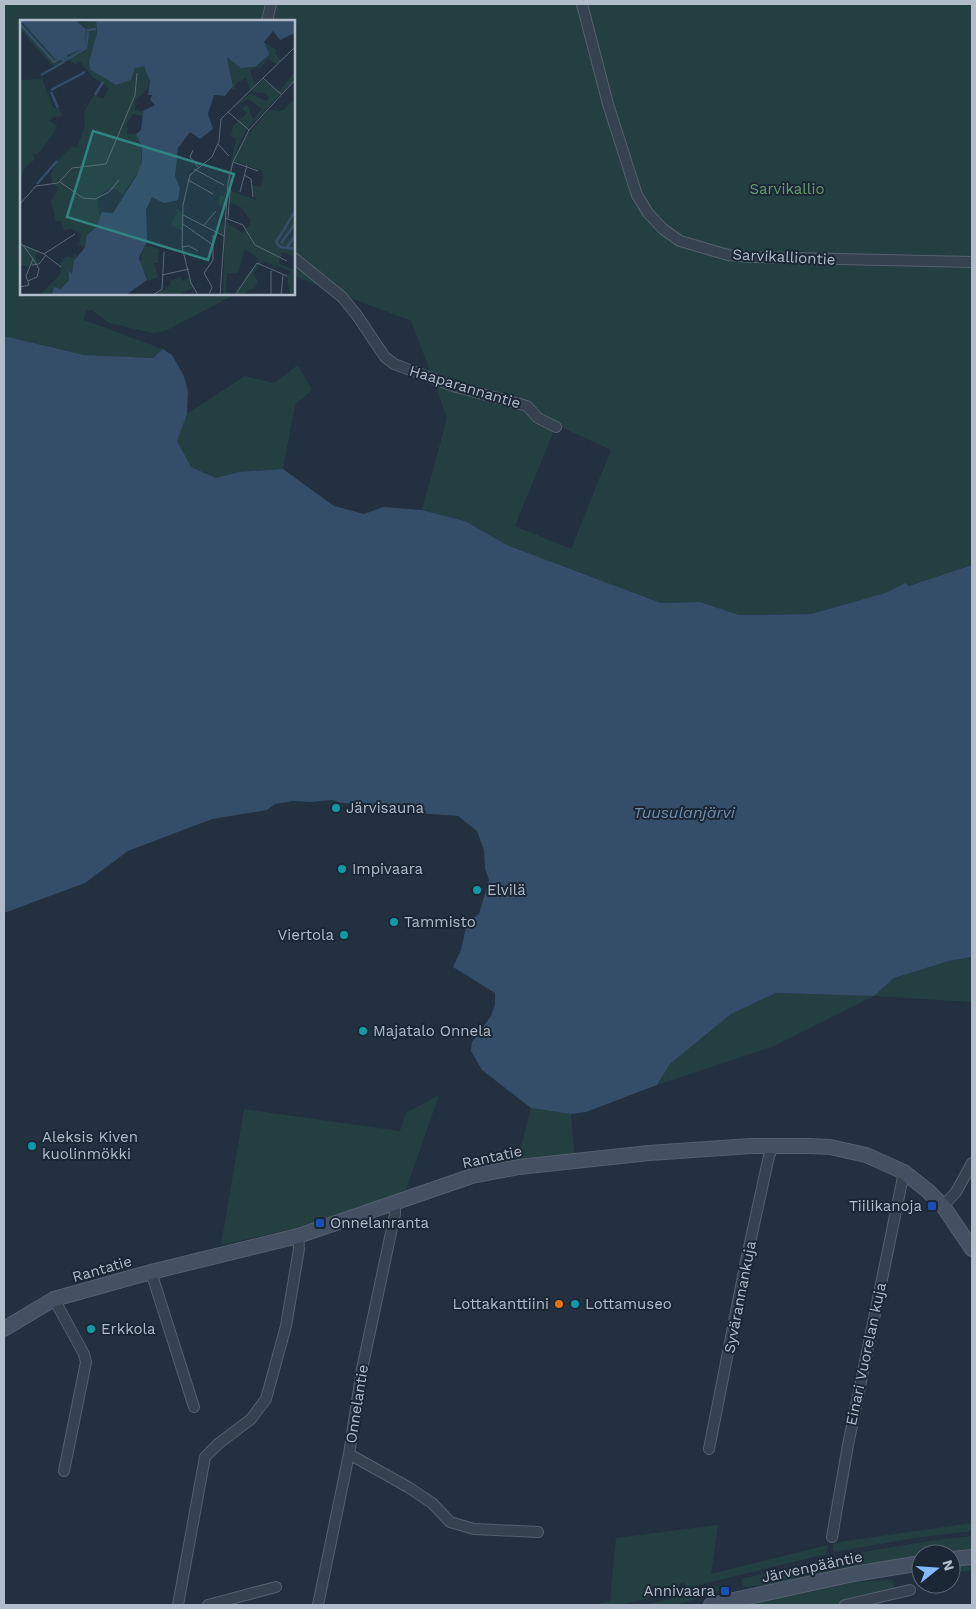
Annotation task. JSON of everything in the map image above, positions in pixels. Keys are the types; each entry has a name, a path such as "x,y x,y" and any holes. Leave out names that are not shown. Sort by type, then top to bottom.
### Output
{"street":[{"path":"267,20 271,4"},
{"name":"Sarvikalliontie","path":"582,4 608,104 637,194 648,213 663,229 680,241 728,255 748,257 972,262"},
{"name":"Haaparannantie","path":"295,259 342,297 385,356 394,364 453,386 527,406 538,418 556,427"},
{"name":"Rantatie","path":"4,1329 54,1299 151,1272 298,1236 472,1176 519,1167 649,1153 773,1146 830,1147 866,1156 904,1172 928,1191 943,1206 972,1249"},
{"name":"Syvärannankuja","path":"709,1449 746,1261 773,1146"},
{"path":"943,1206 956,1192 972,1163"},
{"name":"Einari Vuorelan kuja","path":"832,1537 848,1445 904,1172"},
{"name":"Onnelantie","path":"318,1605 349,1454 362,1368 389,1243 395,1202"},
{"path":"178,1605 205,1457 218,1444 250,1419 266,1399 286,1326 299,1249 298,1236"},
{"path":"151,1272 194,1406"},
{"path":"54,1299 84,1354 86,1362 64,1471"},
{"path":"349,1454 432,1503 450,1522 474,1529 538,1532"},
{"name":"Järvenpääntie","path":"711,1605 854,1574 911,1565"},
{"path":"208,1605 276,1587"},
{"path":"845,1605 910,1590"}],"green space":[{"name":"Sarvikallio","path":"4,4 972,4 972,565 909,586 904,583 885,593 811,614 739,615 700,602 661,603 507,545 465,521 422,510 447,418 434,383 526,409 553,433 515,526 571,549 611,450 557,425 528,404 432,376 411,321 295,276 295,20 20,20 20,295 234,295 165,331 153,333 109,323 92,310 86,311 84,320 163,349 153,358 84,355 4,336"},
{"path":"298,365 312,390 295,405 283,469 238,472 216,478 191,467 176,441 187,414 245,376 274,383"},
{"path":"972,957 972,1002 874,996 894,978 949,961"},
{"path":"776,993 874,996 774,1046 657,1085 670,1064 731,1014"},
{"path":"439,1095 406,1190 293,1229 221,1245 244,1109 400,1131 406,1113"},
{"path":"531,1108 571,1114 575,1161 516,1166"},
{"path":"972,1523 972,1531 914,1538 835,1552 833,1550 833,1544 846,1541"},
{"path":"718,1525 711,1574 828,1545 826,1554 686,1588 684,1582 679,1584 678,1591 620,1605 594,1605 610,1601 616,1538"},
{"path":"972,1536 972,1549 961,1550 961,1544 911,1544 911,1556 766,1585 743,1587 741,1584 742,1579 799,1565 914,1543"},
{"path":"972,1565 972,1571 961,1572 961,1566"},
{"path":"893,1580 894,1589 835,1605 749,1605 856,1582"},
{"path":"721,1585 721,1590 685,1603 646,1605"}],"water":[{"name":"Tuusulanjärvi","path":"4,336 84,355 153,358 163,349 172,355 184,376 188,392 187,414 177,441 191,467 216,478 238,472 283,469 334,506 364,514 383,507 422,510 465,521 507,545 661,603 700,602 739,615 811,614 885,593 905,583 909,586 972,565 972,957 949,961 894,978 874,996 776,993 731,1014 670,1064 657,1085 586,1112 571,1114 531,1108 482,1070 471,1051 472,1042 491,1016 495,1004 495,993 453,967 461,950 467,922 479,914 489,880 485,868 484,850 477,831 458,816 417,813 404,806 387,809 366,804 342,803 332,800 293,801 275,804 267,810 212,819 128,851 85,883 4,913"}],"place":[{"name":"Järvisauna","path":"336,808"},
{"name":"Impivaara","path":"342,869"},
{"name":"Elvilä","path":"477,890"},
{"name":"Tammisto","path":"394,922"},
{"name":"Viertola","path":"344,935"},
{"name":"Majatalo Onnela","path":"363,1031"},
{"name":"Aleksis Kiven kuolinmökki","path":"32,1146"},
{"name":"Tiilikanoja","path":"932,1206"},
{"name":"Onnelanranta","path":"320,1223"},
{"name":"Lottakanttiini","path":"559,1304"},
{"name":"Lottamuseo","path":"575,1304"},
{"name":"Erkkola","path":"91,1329"},
{"name":"Annivaara","path":"725,1591"}]}
